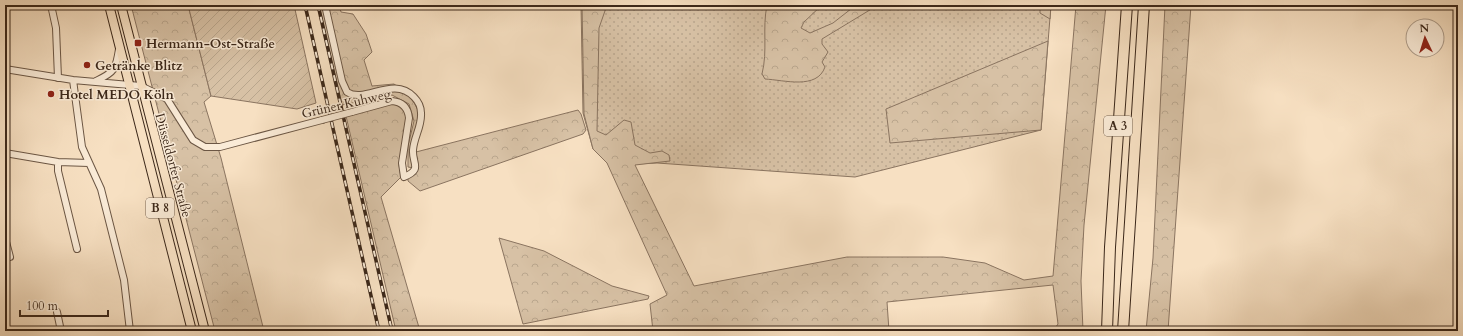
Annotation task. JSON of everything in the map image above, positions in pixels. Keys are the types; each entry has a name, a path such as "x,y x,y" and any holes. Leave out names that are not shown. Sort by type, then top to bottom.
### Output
{"highway":[{"name":"A 3","path":"1106,331 1110,247 1127,5"},
{"name":"A 3","path":"1123,331 1144,5"}],"main road":[{"name":"Düsseldorfer Straße","path":"109,5 192,331"},
{"name":"Düsseldorfer Straße","path":"121,5 204,331"}],"street":[{"path":"51,5 56,28 58,78"},
{"name":"Grüner Kuhweg","path":"5,69 73,80 141,86 167,99 193,140 205,147 220,146 392,101 399,102 404,105 408,111 409,118 402,168 404,177 413,172 416,165 413,149 421,118 419,104 411,94 398,88 355,94 346,92 342,82 325,5"},
{"path":"95,82 108,76 114,70 119,46"},
{"path":"73,80 82,147 101,190 124,280 130,331"},
{"path":"5,152 58,162 89,163"},
{"path":"58,162 58,171 77,249"},
{"path":"5,238 10,257"},
{"path":"56,312 61,331"}],"green space":[{"path":"131,5 188,5 211,96 204,102 221,158 264,331 215,331"},
{"path":"188,5 294,5 316,103 297,109 211,96"},
{"path":"319,5 339,5 341,12 353,14 366,34 372,52 364,60 372,86 394,84 406,93 415,104 419,113 414,168 408,167 408,146 414,121 409,104 392,95 342,105"},
{"path":"581,5 1051,5 1041,130 855,177 657,163 607,163 593,149 583,113"},
{"path":"582,5 607,5 599,28 597,131 606,135 624,120 631,122 635,145 650,153 662,151 669,155 670,161 635,165 694,286 847,257 943,257 985,263 1024,280 1053,276 1076,5 1106,5 1084,225 1081,281 1083,331 1053,331 1058,324 1053,285 887,302 889,331 653,331 650,304 667,295 607,163 593,149 584,114"},
{"path":"767,5 822,5 804,22 801,28 810,33 833,23 856,5 878,5 822,39 822,44 828,52 822,62 825,67 821,74 815,79 808,81 790,82 765,79 762,74 765,56 765,23"},
{"path":"1040,5 1051,5 1050,19 1040,13"},
{"path":"1165,5 1191,5 1168,331 1146,331 1153,258"},
{"path":"1048,41 1041,130 890,143 886,109"},
{"path":"391,104 399,104 405,113 406,119 399,165 401,177 381,197 420,331 396,331 346,116"},
{"path":"578,110 581,114 586,130 583,134 420,191 408,181 408,178 418,169 416,152"},
{"path":"499,238 544,251 612,286 649,296 648,299 523,324"}],"railway":[{"path":"305,5 379,331"},
{"path":"318,5 392,331"}],"place":[{"name":"Hermann-Ost-Straße","path":"138,43"},
{"name":"Getränke Blitz","path":"87,65"},
{"name":"Hotel MEDO Köln","path":"51,94"}]}
